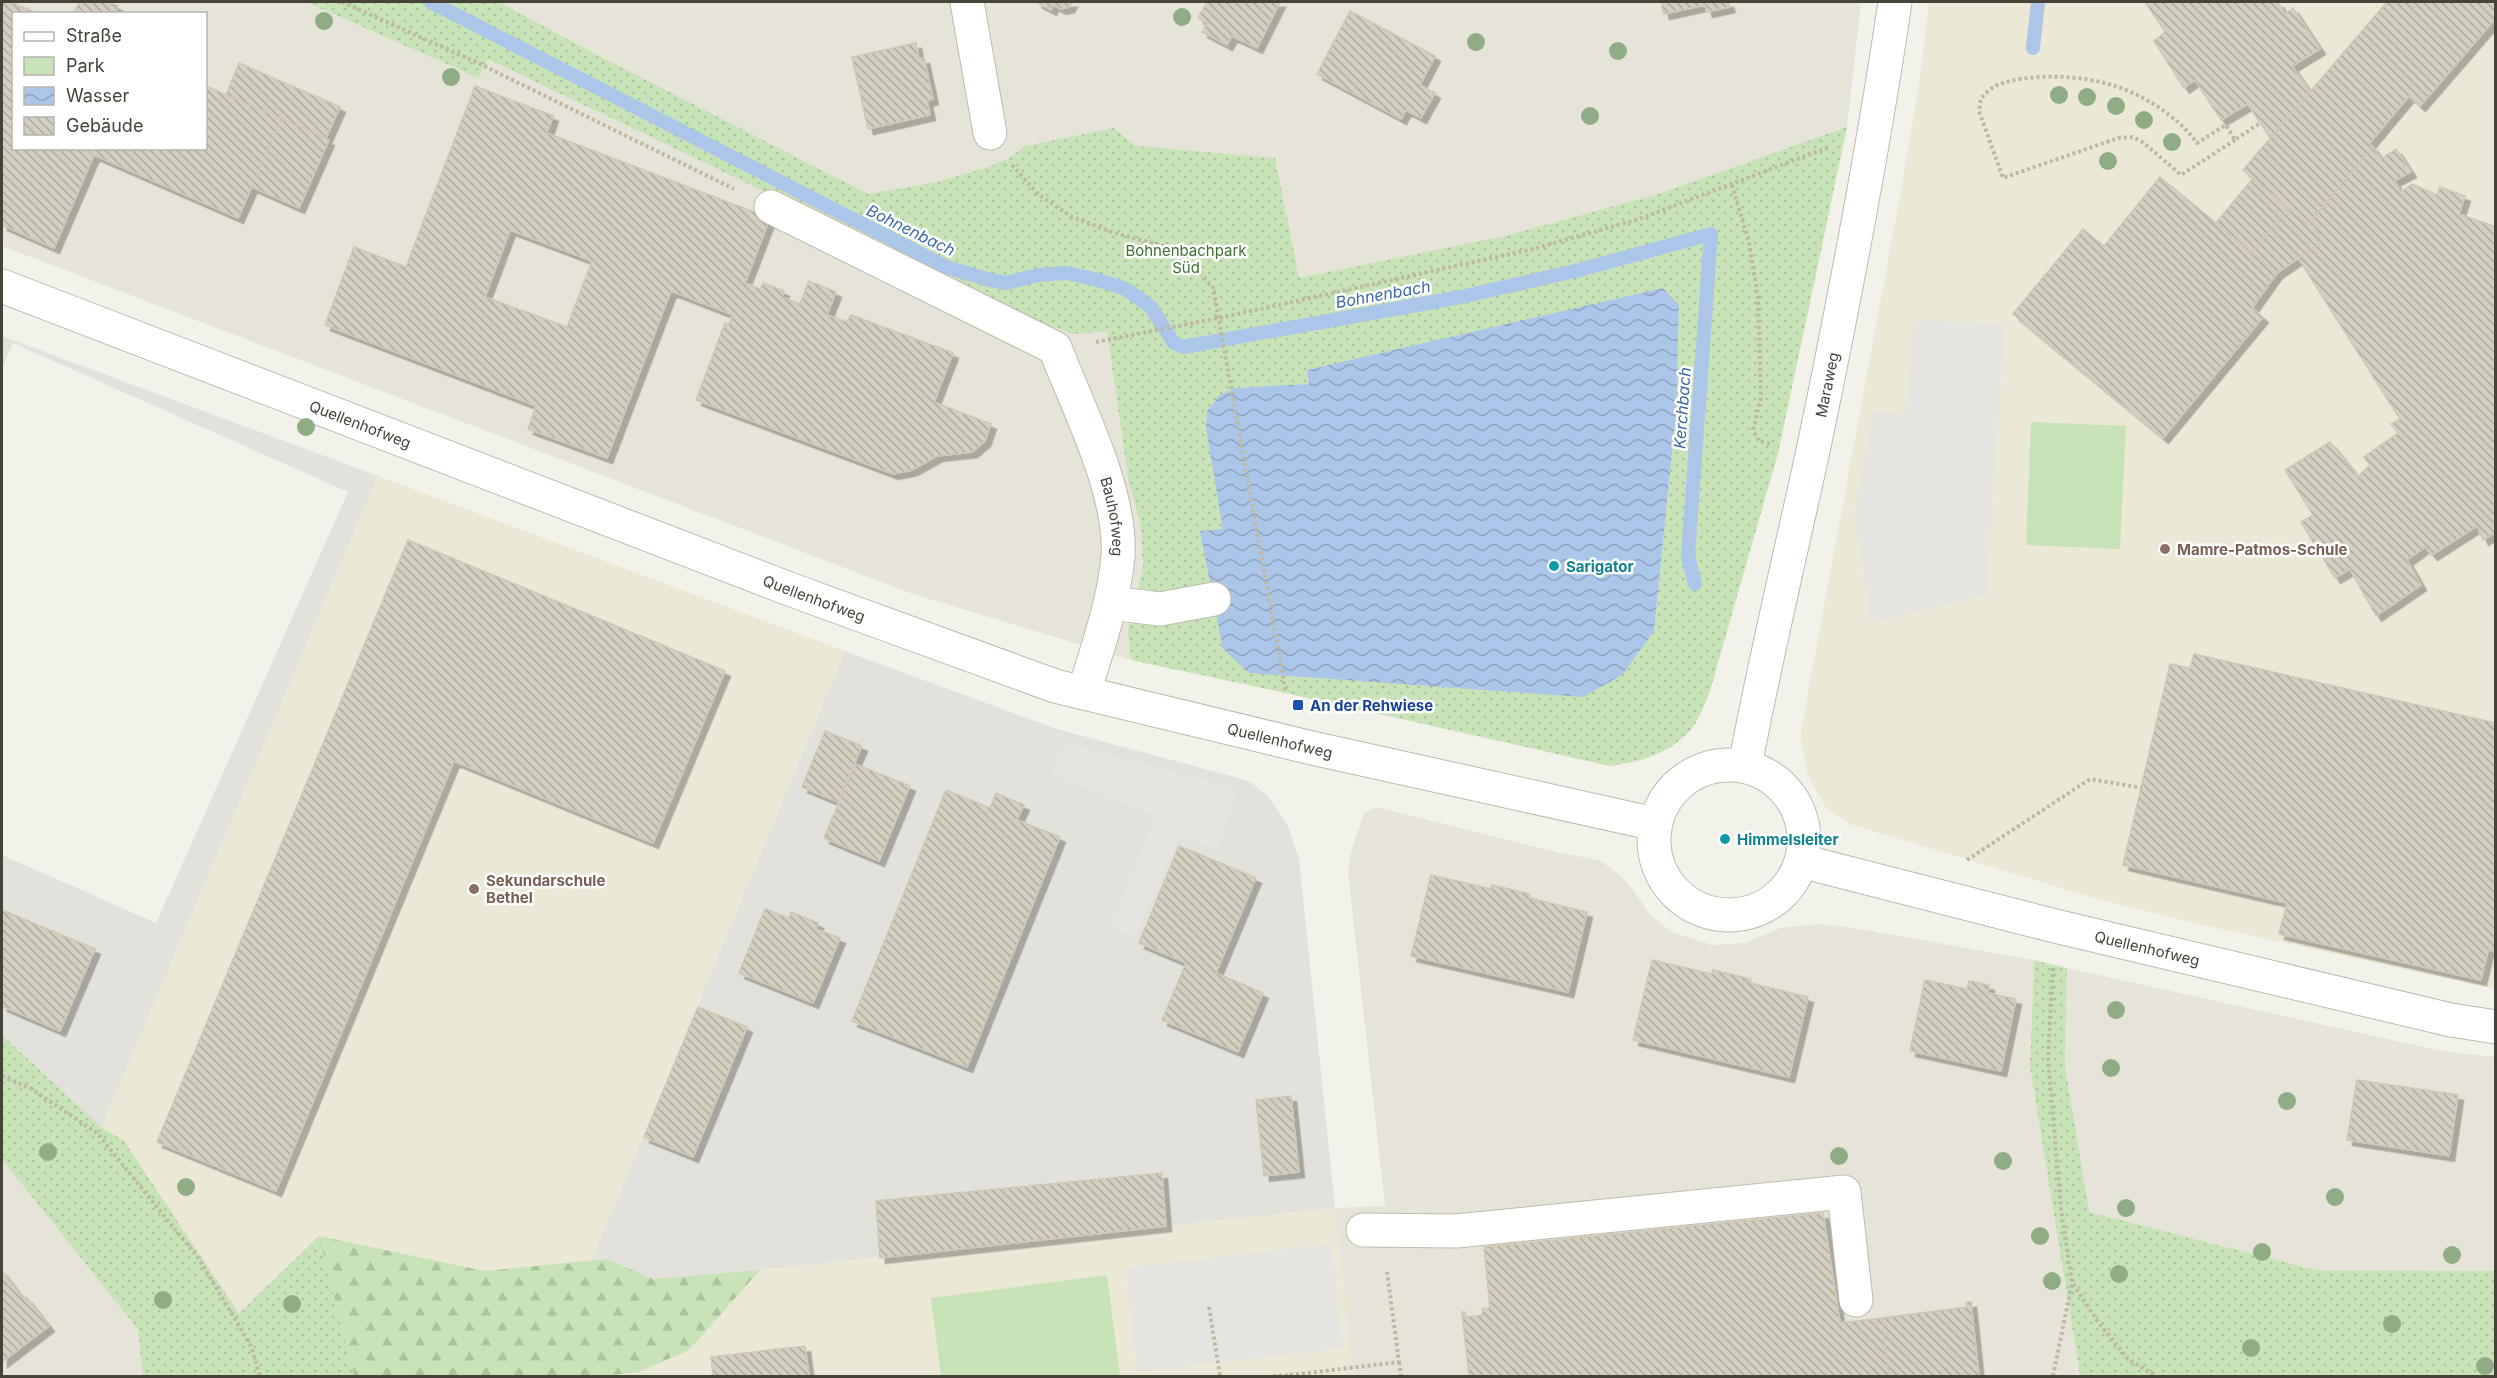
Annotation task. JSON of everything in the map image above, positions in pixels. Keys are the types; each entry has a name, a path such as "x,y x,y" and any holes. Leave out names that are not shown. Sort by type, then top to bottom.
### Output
{"street":[{"path":"967,2 990,133"},
{"name":"Maraweg","path":"1745,765 1812,452 1877,128 1895,2"},
{"path":"771,207 1055,348"},
{"name":"Quellenhofweg","path":"2,286 792,590 1055,686 1312,748 1655,824"},
{"name":"Bauhofweg","path":"1055,348 1109,486 1117,522 1118,555 1111,603 1084,693"},
{"path":"1111,603 1160,609 1214,599"},
{"path":"1728,764 1745,765 1770,777 1785,789 1796,805 1803,832 1801,861 1790,884 1772,902 1748,913 1723,915 1698,908 1676,894 1661,874 1654,850 1655,824 1664,800 1681,781 1703,769 1728,764"},
{"name":"Quellenhofweg","path":"1801,861 2055,926 2451,1020 2496,1027"},
{"path":"1363,1230 1456,1231 1844,1192 1856,1300"}],"path":[{"path":"342,2 478,63 771,207"},
{"path":"2235,140 2226,125 2197,143 2184,128 2142,98 2103,82 2042,77 1993,87 1981,98 1979,111 2003,178 2118,138 2133,137 2145,143 2181,175 2235,140 2260,123"},
{"path":"1055,348 1151,333 1533,249 1639,219 1877,128"},
{"path":"990,133 1007,159 1038,194 1072,217 1115,233 1168,247 1182,255 1213,287 1286,693"},
{"path":"1732,185 1749,243 1758,297 1761,398 1753,430 1759,441 1812,452"},
{"path":"1918,891 2090,779 2142,788"},
{"path":"2053,1377 2072,1282 2061,1209 2048,1058 2055,926"},
{"path":"2,1076 30,1088 97,1133 199,1259 251,1346 260,1377"},
{"path":"1386,1265 1401,1377"},
{"path":"2072,1282 2098,1322 2128,1359 2156,1377"},
{"path":"1209,1307 1220,1377"},
{"path":"1273,1377 1399,1362"}],"shaded area":[{"path":"2,2 1861,2 1847,127 1778,453 1709,694 1693,727 1671,747 1641,761 1610,766 1131,660 913,594 2,246"},
{"name":"Mamre-Patmos-Schule","path":"1929,2 2495,2 2495,989 2194,923 2097,899 1850,824 1826,808 1807,773 1801,740 1802,725 1901,190 1919,86"},
{"path":"1914,320 2005,324 1986,595 1871,623 1854,514 1873,411 1905,414"},
{"path":"2,336 378,476 101,1128 2,1035 2,855 156,923 348,492 13,343 2,368"},
{"name":"Sekundarschule Bethel","path":"378,476 845,651 591,1261 484,1271 319,1237 239,1311 124,1141 101,1128"},
{"path":"845,651 1057,729 1249,781 1268,796 1288,826 1299,858 1335,1208 760,1270 653,1279 607,1259 591,1261"},
{"path":"1064,742 1238,789 1217,850 1180,835 1135,937 1110,926 1156,816 1051,775"},
{"path":"1376,807 1555,852 1599,860 1618,873 1631,887 1650,915 1672,932 1712,945 1745,943 1780,928 1820,924 2034,960 2030,1066 2080,1376 2,1376 2,1035 101,1128 484,1271 607,1259 653,1279 760,1270 1335,1208 1385,1206 1348,872 1351,852 1364,813"},
{"path":"2067,968 2441,1051 2495,1057 2495,1271 2315,1270 2089,1213 2065,1065"},
{"path":"1335,1208 1353,1376 605,1376 638,1372 689,1350 760,1270"},
{"path":"1331,1244 1343,1348 1137,1372 1125,1268"}],"green space":[{"name":"Bohnenbachpark Süd","path":"306,2 499,2 868,194 937,182 989,167 1007,159 1026,146 1114,128 1136,146 1275,158 1299,278 1505,236 1658,194 1847,127 1778,453 1709,694 1697,720 1684,737 1665,750 1644,758 1610,766 1131,660 1128,630 1143,568 1141,526 1128,477 1107,331 1074,334 1031,319 488,59 479,78","holes":["1679,305 1676,413 1654,631 1201,531 1223,529 1208,411 1220,395 1235,388 1309,384 1307,370"]},
{"path":"2031,422 2126,426 2120,549 2026,545"},
{"path":"2034,960 2067,968 2065,1065 2089,1212 2315,1270 2495,1271 2495,1376 2080,1376 2030,1066"},
{"path":"2,1035 101,1127 124,1141 239,1314 319,1236 354,1376 143,1376 138,1329 2,1159"},
{"path":"319,1236 484,1271 607,1259 653,1279 760,1270 689,1350 638,1372 605,1376 354,1376"},
{"path":"1107,1275 1120,1376 941,1376 931,1298"}],"water":[{"path":"1663,288 1679,305 1676,413 1654,631 1622,675 1583,697 1249,673 1223,649 1200,531 1223,529 1206,428 1207,411 1220,395 1235,388 1309,384 1307,370"}],"building":[{"path":"2,2 11,2 34,12 12,12 12,150 83,150 94,155 54,248 2,225"},
{"path":"79,2 108,2 118,6 116,12 75,12"},
{"path":"1036,2 1072,2 1069,7 1061,9 1053,5 1051,10"},
{"path":"1207,2 1280,2 1257,48 1232,36 1227,45 1202,32 1207,23 1198,18"},
{"path":"1661,2 1728,2 1730,7 1707,12 1705,5 1664,14"},
{"path":"2145,2 2278,2 2285,14 2293,8 2320,49 2292,66 2310,92 2270,138 2248,104 2221,120 2195,80 2184,88 2154,41 2165,32"},
{"path":"2387,2 2496,2 2496,18 2420,106 2409,96 2369,144 2373,147 2308,225 2243,170"},
{"path":"1350,11 1435,56 1420,85 1435,93 1421,118 1406,110 1401,119 1317,74"},
{"path":"916,43 919,59 924,58 933,99 927,101 930,115 868,129 852,57"},
{"path":"239,63 340,107 326,138 226,95"},
{"path":"207,86 282,119 238,218 83,150 207,150"},
{"path":"475,86 553,116 547,133 770,218 745,283 760,289 763,283 784,291 782,297 800,304 809,281 836,292 827,315 847,322 851,315 953,353 934,402 991,424 985,441 972,452 937,456 912,470 893,474 696,400 725,323 729,324 733,315 671,291 607,458 528,429 536,406 325,325 354,247 406,267","holes":["510,230 592,261 567,327 485,297"]},
{"path":"282,119 329,140 299,208 252,187"},
{"path":"2373,147 2381,159 2396,149 2411,172 2394,181 2401,192 2412,184 2437,195 2440,187 2465,196 2459,214 2496,227 2496,532 2483,540 2477,526 2432,555 2425,547 2407,560 2421,585 2376,616 2350,569 2335,578 2301,522 2313,515 2285,470 2330,442 2358,477 2370,465 2364,457 2398,433 2391,424 2400,419 2298,258 2322,242 2311,220"},
{"path":"2160,177 2277,273 2252,308 2263,317 2163,438 2013,314 2083,229 2104,246"},
{"path":"2253,178 2288,208 2252,253 2216,223"},
{"path":"2288,208 2308,225 2311,220 2322,242 2277,273 2252,253"},
{"path":"408,540 725,671 653,843 454,761 276,1191 157,1142"},
{"path":"2194,654 2496,723 2496,952 2488,950 2481,980 2279,934 2287,903 2123,865 2170,664 2190,668"},
{"path":"825,731 862,746 838,802 802,787"},
{"path":"855,764 910,786 879,861 824,838"},
{"path":"946,790 990,808 996,793 1024,805 1017,820 1060,837 967,1067 852,1021"},
{"path":"1179,846 1256,878 1216,973 1263,993 1238,1052 1162,1020 1186,963 1139,943"},
{"path":"1431,875 1491,889 1492,885 1530,894 1529,898 1587,912 1568,992 1411,956"},
{"path":"765,909 789,918 791,912 818,923 816,929 840,938 813,1003 739,973"},
{"path":"2,910 95,949 60,1031 2,1006"},
{"path":"1652,960 1712,974 1713,970 1751,979 1750,983 1808,997 1789,1077 1633,1040"},
{"path":"1925,980 1967,989 1969,981 1989,985 1988,993 2016,999 2001,1071 1910,1051"},
{"path":"698,1007 747,1027 693,1157 644,1137"},
{"path":"2357,1080 2458,1095 2449,1156 2347,1140"},
{"path":"1291,1096 1299,1172 1264,1176 1256,1100"},
{"path":"1162,1173 1166,1226 880,1258 876,1201"},
{"path":"1823,1213 1840,1323 1882,1318 1889,1376 1469,1376 1462,1312 1465,1312 1466,1317 1483,1315 1482,1309 1490,1308 1484,1247"},
{"path":"2,1271 23,1299 26,1297 49,1326 2,1362"},
{"path":"1966,1302 1971,1302 1979,1376 1889,1376 1882,1318 1967,1307"},
{"path":"805,1346 809,1376 713,1376 711,1357"}],"waterway":[{"name":"Bohnenbach","path":"431,2 946,267 1006,283 1038,275 1065,273 1095,279 1126,289 1151,307 1173,342 1183,347 1461,297 1579,270 1711,234 1688,556 1695,584"},
{"name":"Bohnenbach","path":"2033,48 2038,2"}],"place":[{"name":"Mamre-Patmos-Schule","path":"2165,549"},
{"name":"Sarigator","path":"1554,566"},
{"name":"An der Rehwiese","path":"1298,705"},
{"name":"Himmelsleiter","path":"1725,839"},
{"name":"Sekundarschule Bethel","path":"474,889"}],"water label":[{"name":"Kerchbach","path":"1682,408"}]}
